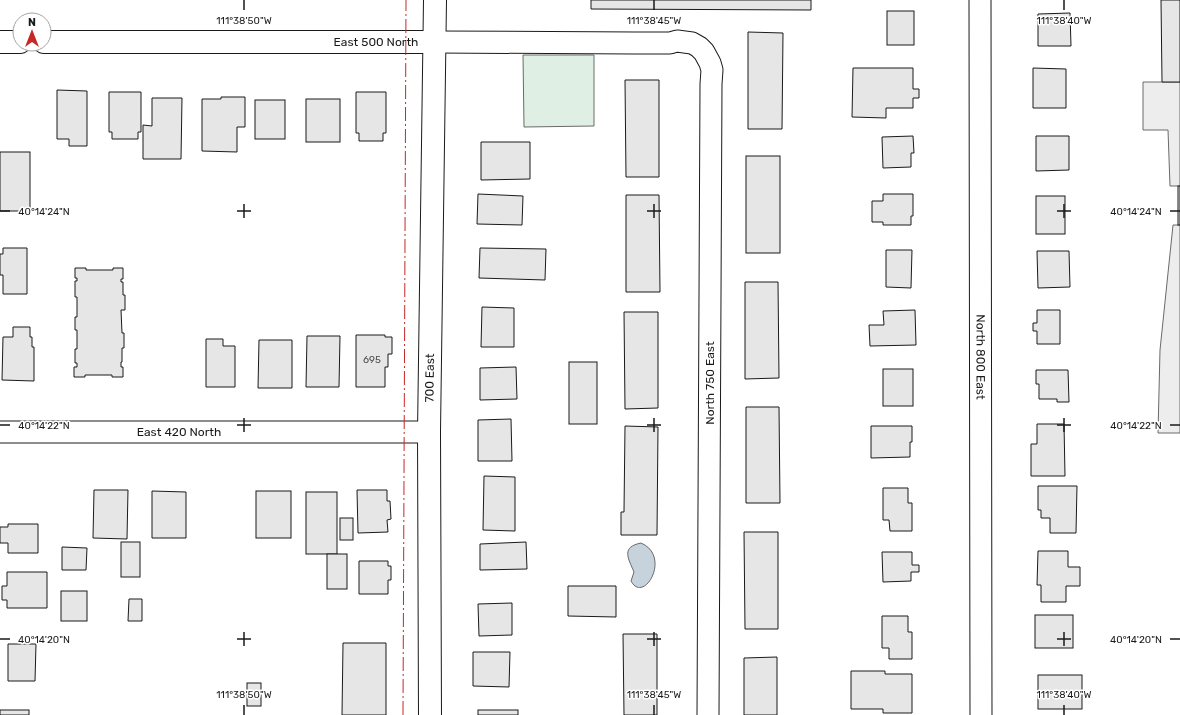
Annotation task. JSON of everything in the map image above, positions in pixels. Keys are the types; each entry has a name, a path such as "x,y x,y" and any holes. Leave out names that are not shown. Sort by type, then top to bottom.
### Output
{"street":[{"name":"700 East","path":"430,715 429,432 435,0"},
{"name":"North 800 East","path":"980,0 980,715"},
{"name":"East 500 North","path":"52,42 670,43 677,41 692,43 704,52"},
{"path":"0,42 12,42"},
{"name":"North 750 East","path":"704,52 712,70 708,715"},
{"name":"East 420 North","path":"0,432 429,432"}],"green space":[{"path":"523,55 594,55 594,126 524,127"}],"shaded area":[{"path":"1143,82 1180,82 1180,186 1170,186 1168,130 1143,130"},
{"path":"1173,225 1180,225 1180,433 1158,433 1160,350"},
{"path":"641,543 650,549 654,558 655,567 648,583 642,587 636,587 631,581 634,572 628,558 628,550 631,547"}],"building":[{"path":"591,0 811,0 811,10 591,9"},
{"path":"1161,0 1180,0 1180,82 1162,82"},
{"path":"887,11 914,11 914,45 887,45"},
{"path":"1070,13 1071,46 1038,46 1038,14"},
{"path":"748,32 783,33 782,129 748,129"},
{"path":"853,68 913,68 913,89 919,89 919,98 913,98 913,108 886,108 886,118 852,117"},
{"path":"1033,68 1066,69 1066,108 1033,108"},
{"path":"625,80 659,80 659,177 626,177"},
{"path":"57,90 87,91 87,146 69,146 69,139 57,139"},
{"path":"109,92 141,92 141,132 138,132 138,139 112,139 112,132 109,132"},
{"path":"356,92 386,92 386,133 383,133 383,141 359,141 359,133 356,133"},
{"path":"221,97 245,97 245,127 237,127 237,152 202,151 202,99 221,99"},
{"path":"152,98 182,98 181,159 143,159 143,125 152,126"},
{"path":"306,99 340,99 340,142 306,142"},
{"path":"255,100 285,100 285,139 255,139"},
{"path":"913,136 914,153 911,153 911,167 883,168 882,137"},
{"path":"1036,136 1069,136 1069,170 1036,171"},
{"path":"481,142 530,142 530,179 481,180"},
{"path":"0,152 30,152 30,211 0,211"},
{"path":"746,156 780,156 780,253 746,253"},
{"path":"1178,186 1180,186 1180,225 1178,225"},
{"path":"478,194 523,196 522,225 477,224"},
{"path":"883,194 913,194 913,216 911,216 911,225 883,225 883,222 872,222 872,201 883,201"},
{"path":"626,195 659,195 660,292 626,292"},
{"path":"1036,196 1065,196 1065,234 1036,234"},
{"path":"3,248 27,248 27,294 3,294 3,275 0,275 0,254 3,254"},
{"path":"480,248 546,249 545,280 479,278"},
{"path":"886,250 912,250 911,288 886,287"},
{"path":"1037,251 1069,251 1070,287 1038,288"},
{"path":"75,268 86,268 86,270 113,270 113,268 123,268 123,279 121,279 121,282 123,282 123,295 125,295 125,310 121,310 124,348 122,348 121,367 123,367 123,377 112,377 112,375 85,375 85,377 74,377 74,367 77,367 77,363 75,363 75,349 77,349 75,317 77,317 77,297 75,297 75,281 77,281 77,278 75,278"},
{"path":"745,282 778,282 779,378 745,379"},
{"path":"482,307 514,308 514,347 481,347"},
{"path":"915,310 916,345 870,346 869,325 884,325 883,311"},
{"path":"1037,310 1060,310 1060,344 1037,344 1037,331 1033,331 1033,323 1037,323"},
{"path":"624,312 658,312 658,408 625,409"},
{"path":"13,327 30,327 32,347 34,347 34,381 2,380 3,337 13,337"},
{"path":"356,335 385,335 385,337 392,337 392,354 388,354 388,367 385,367 385,387 356,387"},
{"path":"307,336 340,336 339,387 306,387"},
{"path":"206,339 223,339 223,346 235,346 235,387 206,387"},
{"path":"259,340 292,340 292,388 258,388"},
{"path":"569,362 597,362 597,424 569,424"},
{"path":"516,367 517,399 480,400 480,368"},
{"path":"883,369 913,369 913,406 883,406"},
{"path":"1036,370 1068,370 1069,402 1057,402 1057,399 1039,399 1039,384 1036,384"},
{"path":"746,407 779,407 780,503 746,503"},
{"path":"511,419 512,461 478,461 478,420"},
{"path":"1037,424 1064,424 1065,476 1031,476 1031,444 1037,444"},
{"path":"625,426 658,427 657,535 621,535 621,512 624,512"},
{"path":"871,426 912,426 910,457 871,458"},
{"path":"484,476 515,477 515,531 483,530"},
{"path":"1038,486 1077,486 1076,533 1050,533 1050,518 1041,518 1041,510 1038,510"},
{"path":"883,488 908,488 908,503 912,503 912,531 890,531 889,520 883,520"},
{"path":"94,490 128,490 127,539 93,538"},
{"path":"357,490 387,490 387,501 390,501 391,519 387,520 388,532 358,533"},
{"path":"152,491 186,492 186,538 152,538"},
{"path":"256,491 291,491 291,538 256,538"},
{"path":"306,492 337,492 337,554 306,554"},
{"path":"340,518 353,518 353,540 340,540"},
{"path":"8,524 38,524 38,553 8,553 8,543 0,543 0,527 8,527"},
{"path":"744,532 778,532 778,629 745,629"},
{"path":"121,542 140,542 140,577 121,577"},
{"path":"526,542 527,569 480,570 480,544"},
{"path":"62,547 87,548 86,570 62,570"},
{"path":"1038,551 1068,551 1068,567 1080,567 1080,586 1066,586 1066,602 1041,602 1041,585 1037,585"},
{"path":"882,552 912,552 912,565 919,565 919,572 911,572 911,581 883,582"},
{"path":"327,554 347,554 347,589 327,589"},
{"path":"359,561 388,561 388,566 391,566 391,580 388,580 388,594 359,594"},
{"path":"7,572 47,572 47,608 7,608 7,600 2,600 2,586 7,586"},
{"path":"568,586 616,586 616,617 568,616"},
{"path":"61,591 87,591 87,621 61,621"},
{"path":"129,599 142,599 142,621 128,621"},
{"path":"512,603 512,635 479,636 478,604"},
{"path":"1035,615 1073,615 1073,648 1035,648"},
{"path":"882,616 908,616 908,632 912,632 912,659 889,659 889,648 882,648"},
{"path":"623,634 657,634 657,715 624,715"},
{"path":"343,643 386,643 386,715 342,715"},
{"path":"8,644 36,644 35,681 8,681"},
{"path":"473,652 510,652 509,687 473,686"},
{"path":"777,657 777,715 744,715 744,658"},
{"path":"851,671 885,671 885,674 912,674 912,713 883,713 883,709 851,709"},
{"path":"1038,675 1082,675 1082,709 1038,709"},
{"path":"247,683 261,683 261,706 247,706"},
{"path":"0,710 29,710 29,715 0,715"},
{"path":"478,710 518,710 518,715 478,715"}],"power":[{"path":"403,715 406,0"}]}
